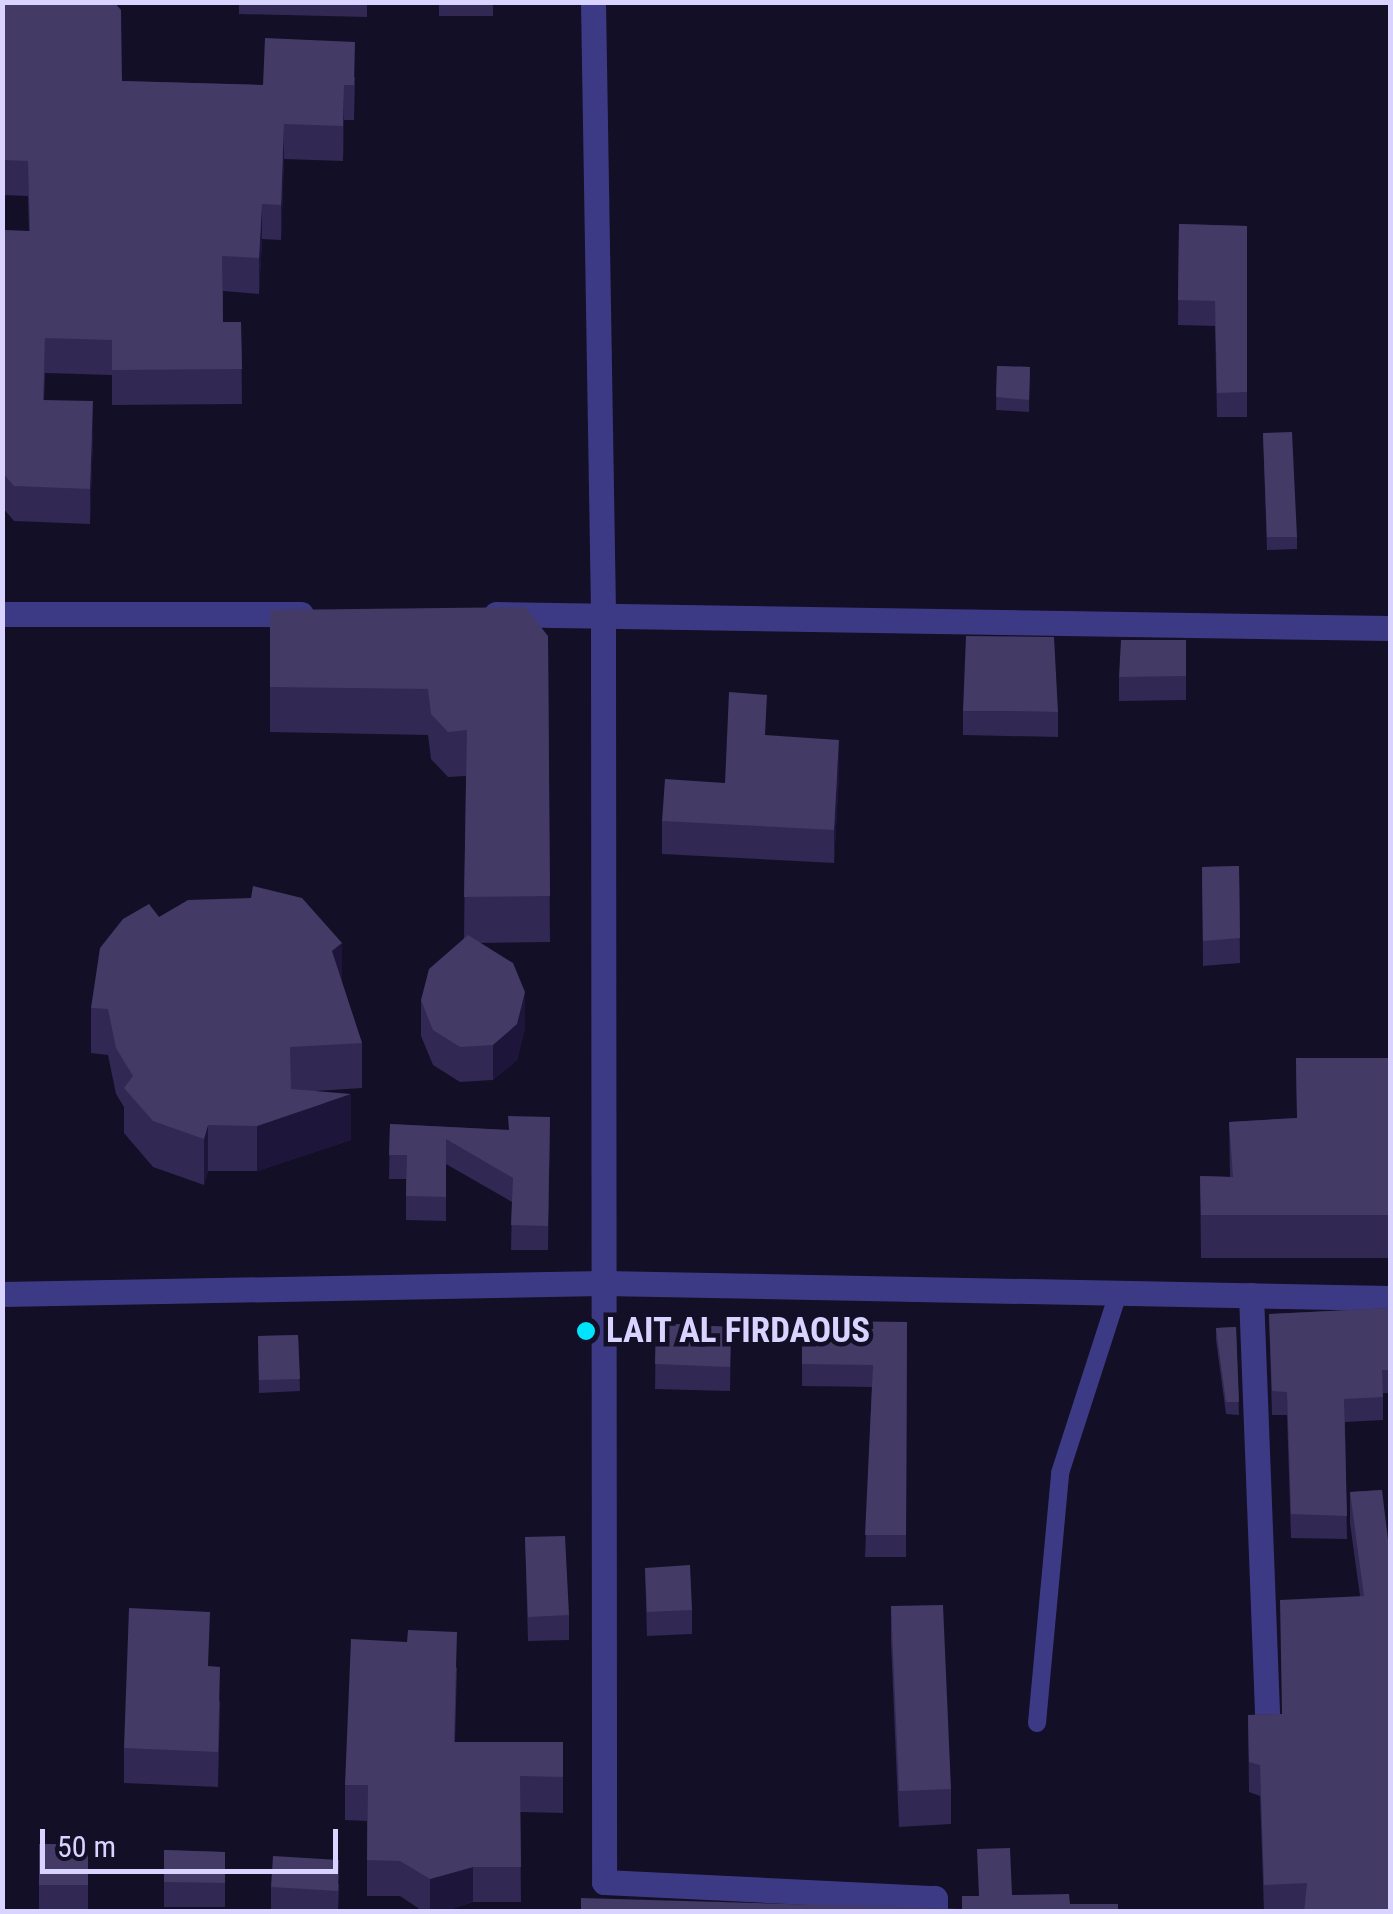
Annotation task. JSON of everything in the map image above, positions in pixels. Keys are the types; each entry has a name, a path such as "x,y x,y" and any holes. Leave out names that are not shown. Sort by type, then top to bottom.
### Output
{"street":[{"path":"594,2 603,614 604,1882 934,1898 935,1912"},
{"path":"2,614 332,614"},
{"path":"467,614 1390,628"},
{"path":"2,1294 603,1283 1390,1298"},
{"path":"1251,1295 1268,1715"}],"lane":[{"path":"1037,1723 1060,1473 1118,1293"}],"building":[{"path":"2,2 114,2 121,10 122,81 263,85 265,38 355,42 354,85 344,85 343,126 284,124 281,205 262,204 259,258 222,256 223,322 241,322 242,369 112,370 112,340 45,338 43,400 93,401 90,489 14,486 2,472 5,230 30,231 28,161 2,160"},
{"path":"1179,224 1247,226 1247,392 1217,393 1215,301 1178,300"},
{"path":"997,366 1030,367 1029,400 996,397"},
{"path":"1292,432 1297,537 1267,537 1263,433"},
{"path":"525,607 548,636 550,896 464,897 467,730 448,732 431,714 428,689 270,687 270,610"},
{"path":"966,636 1054,637 1058,712 963,711"},
{"path":"1121,640 1186,640 1186,676 1119,677"},
{"path":"729,692 767,695 765,735 839,740 834,830 662,821 665,779 725,783"},
{"path":"1239,866 1240,938 1203,941 1202,867"},
{"path":"253,886 302,898 342,943 332,951 362,1043 290,1047 291,1089 351,1094 257,1126 208,1125 204,1139 153,1121 124,1088 133,1076 116,1048 108,1009 91,1008 100,948 123,919 149,904 159,917 188,900 251,898"},
{"path":"468,935 513,963 525,992 517,1024 493,1045 460,1047 433,1030 421,1000 429,969"},
{"path":"1296,1058 1390,1058 1390,1215 1201,1215 1200,1176 1233,1177 1229,1122 1297,1118"},
{"path":"508,1116 550,1117 548,1226 511,1225 513,1178 446,1139 446,1197 406,1196 407,1155 389,1155 390,1124 509,1130"},
{"path":"1390,1308 1390,1370 1382,1370 1383,1397 1344,1399 1347,1516 1291,1514 1287,1392 1272,1391 1269,1314"},
{"path":"802,1321 907,1322 906,1535 865,1535 873,1365 802,1364"},
{"path":"656,1323 731,1327 730,1367 655,1364"},
{"path":"1236,1327 1239,1402 1226,1402 1216,1328"},
{"path":"298,1335 300,1379 259,1380 258,1336"},
{"path":"1382,1490 1390,1556 1390,1912 1304,1912 1307,1883 1264,1885 1260,1765 1249,1762 1248,1715 1282,1714 1280,1600 1364,1596 1350,1492"},
{"path":"565,1536 569,1615 528,1617 525,1537"},
{"path":"690,1565 692,1610 647,1612 645,1568"},
{"path":"943,1605 951,1789 899,1791 891,1606"},
{"path":"129,1608 210,1612 208,1666 220,1667 218,1752 124,1748"},
{"path":"408,1630 457,1632 454,1742 563,1742 563,1777 520,1776 521,1867 473,1867 430,1879 400,1861 367,1860 368,1785 345,1785 351,1639 407,1642"},
{"path":"39,1844 88,1844 88,1885 39,1885"},
{"path":"1010,1848 1012,1895 1069,1894 1070,1904 1118,1904 1118,1912 581,1912 581,1898 962,1909 962,1896 979,1896 977,1849"},
{"path":"164,1850 225,1852 225,1883 164,1882"},
{"path":"273,1856 339,1860 338,1891 271,1887"}],"place":[{"name":"LAIT AL FIRDAOUS","path":"586,1331"}]}
